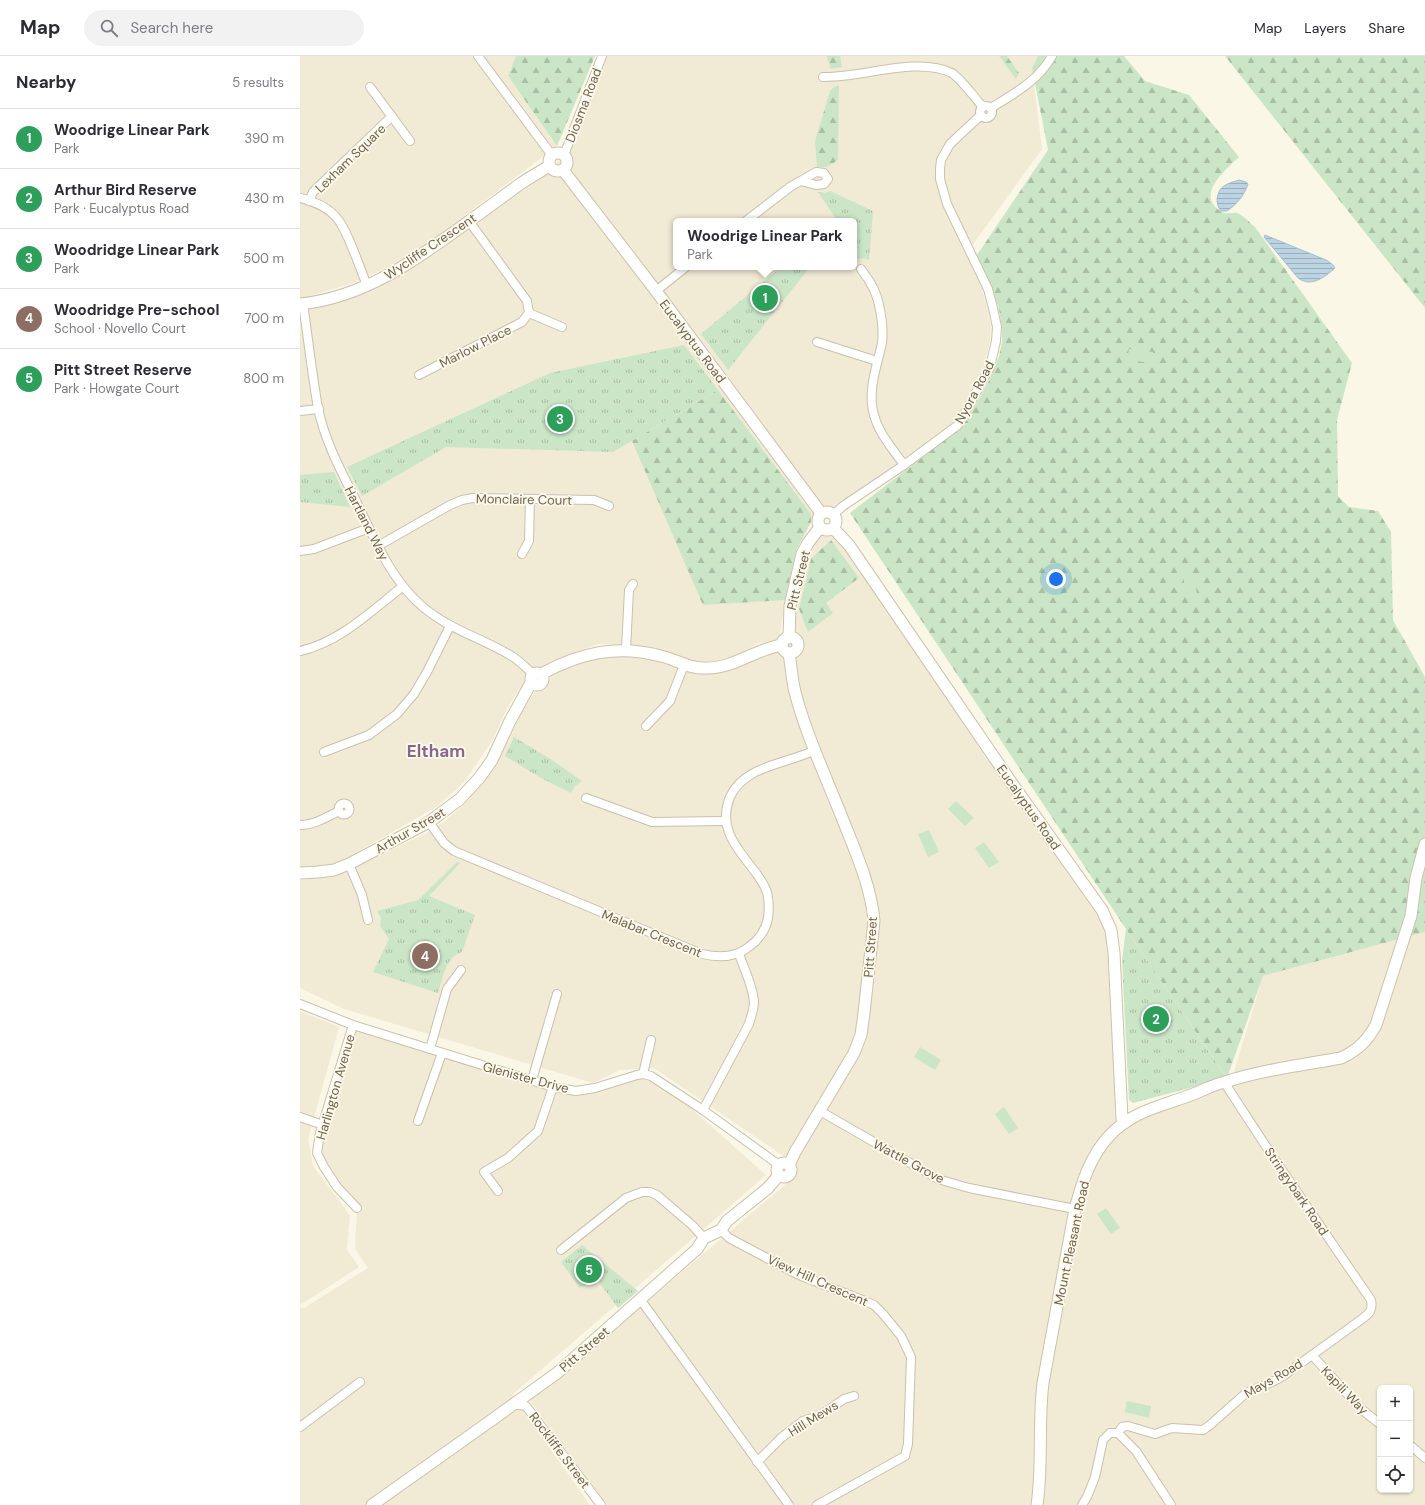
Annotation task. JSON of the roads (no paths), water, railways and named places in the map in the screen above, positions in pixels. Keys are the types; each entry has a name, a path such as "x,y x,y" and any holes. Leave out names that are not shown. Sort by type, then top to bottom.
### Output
{"street":[{"path":"478,56 552,154"},
{"name":"Diosma Road","path":"564,155 602,56"},
{"name":"Nyora Road","path":"834,514 843,506 904,465 958,425 984,378 994,355 997,327 990,295 947,204 940,179 941,160 945,150 985,110 1036,78 1047,65 1052,56"},
{"path":"823,77 836,77 899,62 922,61 936,65 951,72 985,110"},
{"name":"Lexham Square","path":"370,87 410,141"},
{"name":"Lexham Square","path":"309,201 313,192 392,116"},
{"path":"556,152 564,155 567,163 563,170 553,170 549,166 548,160 552,154 556,152"},
{"name":"Wycliffe Crescent","path":"302,304 336,296 367,285 406,265 521,183 549,166"},
{"name":"Eucalyptus Road","path":"563,170 656,291 821,513"},
{"path":"750,218 801,180"},
{"path":"300,198 328,210 341,224 367,285"},
{"path":"469,221 527,301 529,313 562,327"},
{"path":"861,269 872,285 880,307 882,341 877,361 872,395 874,415 883,434 904,465"},
{"path":"656,291 682,270"},
{"name":"Hartland Way","path":"302,304 318,409 327,439 378,546 402,587 424,608 450,626 512,656 537,678"},
{"name":"Marlow Place","path":"419,374 522,322 529,313"},
{"path":"817,342 877,361"},
{"path":"300,411 318,409"},
{"name":"Monclaire Court","path":"378,546 450,505 462,500 473,498 594,500 609,506"},
{"path":"522,554 529,541 530,499"},
{"path":"828,511 834,514 837,521 833,528 827,530 820,527 818,521 821,513 828,511"},
{"name":"Pitt Street","path":"372,1505 556,1373 697,1249 704,1238 721,1230 727,1221 768,1188 795,1152 854,1053 861,1035 874,921 873,907 866,882 795,691 787,645 790,606 802,554 820,527"},
{"path":"300,550 314,549 369,528"},
{"name":"Eucalyptus Road","path":"833,528 849,545 1011,782 1102,910 1111,930 1114,953 1122,1119 1124,1123"},
{"path":"626,650 629,590 633,584"},
{"path":"300,651 328,642 343,633 402,587"},
{"path":"324,752 369,735 397,714 414,694 450,626"},
{"name":"Arthur Street","path":"300,873 334,870 349,864 429,822 460,798 480,777 492,760 518,706 537,678 560,664 589,654 626,650 645,651 696,668 720,667 732,664 769,646 787,645"},
{"path":"646,726 670,701 684,665"},
{"path":"702,1110 749,1024 754,1003 739,954 752,945 761,935 767,922 769,909 768,896 762,881 732,840 725,821 730,797 743,780 752,773 816,750"},
{"path":"586,798 652,822 725,821"},
{"path":"300,825 315,822 339,811"},
{"name":"Malabar Crescent","path":"429,822 444,843 454,851 702,954 713,957 739,954"},
{"name":"Mount Pleasant Road","path":"1037,1505 1041,1473 1041,1396 1075,1209 1089,1165 1109,1136 1124,1123 1144,1111 1224,1082 1251,1074 1341,1058 1353,1053 1362,1046 1370,1037 1378,1018 1410,916 1421,879 1425,844"},
{"path":"349,864 362,895 368,920"},
{"path":"430,1049 447,989 461,970"},
{"path":"532,1080 556,994"},
{"name":"Glenister Drive","path":"300,1004 353,1025 553,1087 576,1091 595,1088 643,1074"},
{"name":"Harlington Avenue","path":"353,1025 320,1132 318,1153 324,1167 337,1187 356,1208"},
{"path":"651,1040 643,1074 658,1079 782,1168"},
{"path":"418,1121 442,1053"},
{"name":"Stringybark Road","path":"1224,1082 1273,1157 1371,1300"},
{"path":"498,1191 484,1172 508,1158 538,1131 553,1087"},
{"name":"Wattle Grove","path":"820,1112 938,1179 969,1188 1075,1209"},
{"path":"300,1116 322,1125"},
{"path":"562,1250 626,1198 642,1192 650,1192 656,1195 692,1225 704,1238"},
{"name":"View Hill Crescent","path":"721,1230 729,1238 797,1274 874,1306 901,1336 911,1357 908,1444 905,1456 817,1505"},
{"path":"640,1299 789,1505"},
{"name":"Mays Road","path":"1118,1433 1122,1427 1128,1426 1155,1434 1172,1428 1202,1430 1210,1426 1246,1393 1272,1382 1369,1314 1372,1307 1371,1300"},
{"name":"Kapili Way","path":"1312,1355 1361,1409 1377,1422"},
{"path":"300,1427 360,1382"},
{"name":"Hill Mews","path":"757,1462 781,1438 803,1421 821,1415 844,1399 854,1396"},
{"name":"Rockliffe Street","path":"513,1404 526,1406 601,1505"},
{"path":"1082,1505 1095,1477 1103,1440 1110,1434 1118,1433 1136,1451 1170,1505"},
{"path":"1413,1447 1425,1458"}],"water":[{"path":"1239,180 1248,184 1240,199 1227,211 1221,211 1217,201 1218,194 1224,186"},
{"path":"1265,235 1326,260 1335,268 1318,280 1313,282 1303,281 1298,278 1264,237"}],"place":[{"name":"Woodrige Linear Park","path":"765,298"},
{"name":"Woodridge Linear Park","path":"560,419"},
{"name":"Woodridge Pre-school","path":"425,956"},
{"name":"Arthur Bird Reserve","path":"1156,1019"},
{"name":"Pitt Street Reserve","path":"589,1270"}],"district":[{"name":"Eltham","path":"436,751"}]}
